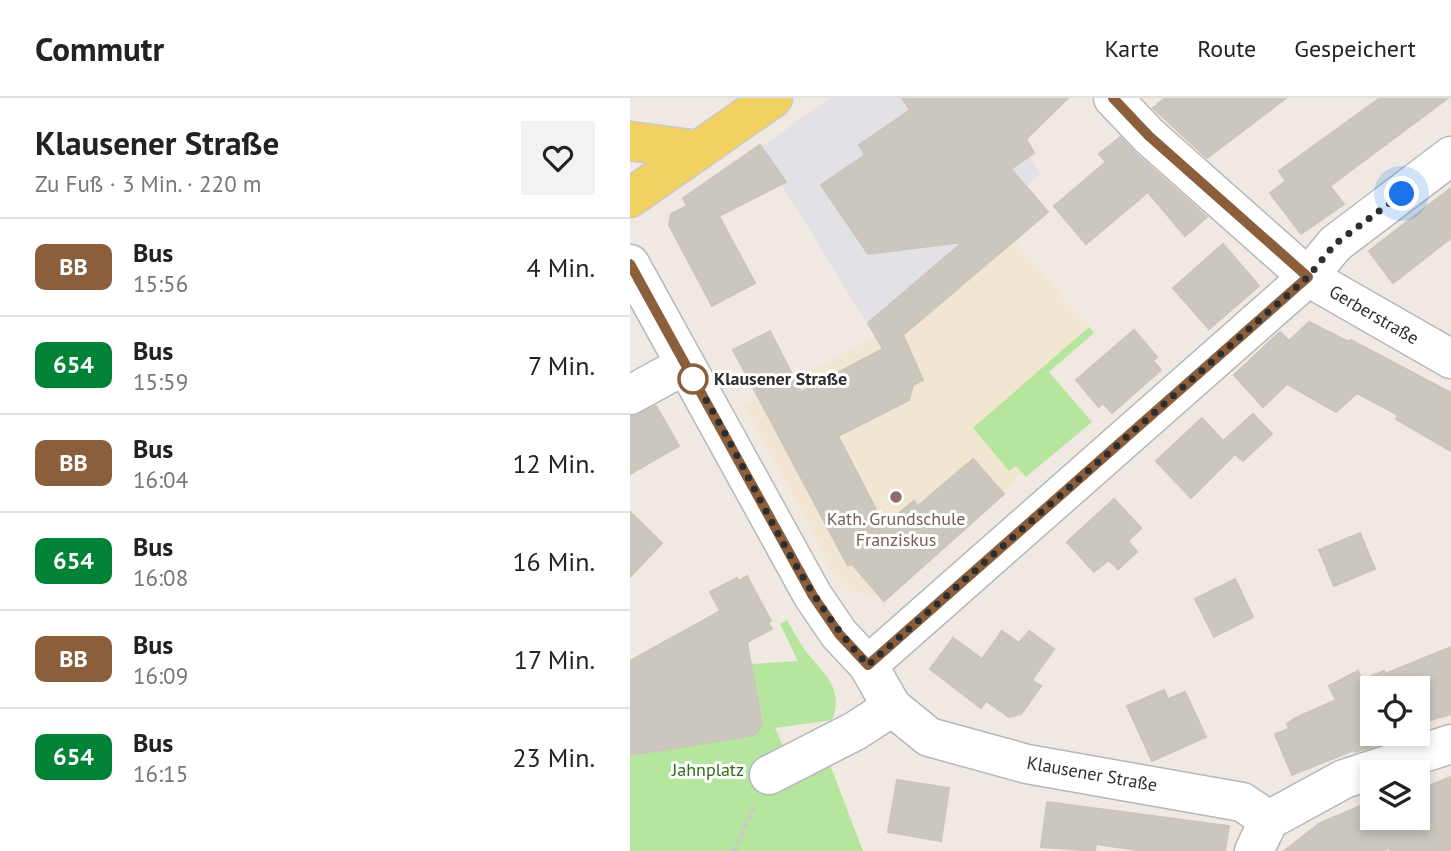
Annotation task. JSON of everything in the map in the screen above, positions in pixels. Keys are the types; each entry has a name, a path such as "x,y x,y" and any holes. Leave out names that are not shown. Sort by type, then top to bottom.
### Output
{"main road":[{"path":"630,198 773,98"},
{"path":"630,141 698,150"}],"street":[{"name":"Gerberstraße","path":"1113,98 1149,136 1308,277 1451,359"},
{"path":"868,665 1308,277 1335,244 1451,156"},
{"name":"Klausener Straße","path":"630,264 813,596 839,634 868,665 892,707 929,737 1027,764 1242,802 1262,836"},
{"path":"632,390 685,365"},
{"path":"769,775 855,731 892,707"},
{"path":"1262,836 1344,779 1451,744"}],"path":[{"path":"734,851 769,775"}],"shaded area":[{"path":"831,98 990,98 1041,174 1004,205 884,351 759,148"},
{"name":"Kath. Grundschule Franziskus","path":"1014,240 1094,333 1049,372 1086,414 900,588 879,596 854,592 837,579 745,405 876,337 884,350"}],"green space":[{"path":"1089,327 1094,333 1049,372 1092,422 1026,477 1016,466 1009,471 973,428"},
{"name":"Jahnplatz","path":"787,620 804,649 830,681 836,698 835,708 832,720 775,728 789,760 827,757 863,851 630,851 630,685 751,664 798,661 780,624"}],"building":[{"path":"902,98 1068,98 1026,139 1034,153 1011,169 1048,212 903,335 923,380 913,385 909,400 838,436 884,525 914,501 918,506 973,459 1004,494 884,601 852,564 848,566 733,350 770,331 801,392 883,349 868,323 963,242 868,254 821,185 865,155 859,145 910,110"},
{"path":"1165,98 1286,98 1207,158 1153,108"},
{"path":"1380,98 1448,98 1330,186 1344,204 1301,234 1270,193 1286,181 1279,171"},
{"path":"1120,137 1207,217 1185,236 1148,192 1086,244 1054,206 1106,162 1099,154"},
{"path":"760,145 786,182 719,216 755,283 712,306 669,225 671,214 687,206 683,198"},
{"path":"1451,188 1451,238 1393,283 1369,251"},
{"path":"1223,244 1259,286 1209,329 1173,288"},
{"path":"1309,322 1349,342 1351,340 1451,393 1451,451 1396,419 1398,415 1357,393 1336,412 1287,384 1263,407 1234,375 1280,332 1289,341"},
{"path":"1134,330 1157,357 1153,361 1161,370 1112,413 1103,403 1099,407 1076,380"},
{"path":"656,406 679,446 630,474 630,417"},
{"path":"1253,414 1272,434 1243,461 1235,454 1191,498 1156,461 1202,418 1223,441"},
{"path":"1114,499 1141,528 1128,541 1137,552 1118,569 1109,560 1094,572 1067,542"},
{"path":"630,512 662,543 630,577"},
{"path":"1360,533 1375,569 1334,586 1319,550"},
{"path":"747,576 771,621 768,623 772,629 747,642 762,725 754,735 630,755 630,661 720,611 710,592 737,578 738,581"},
{"path":"1235,579 1253,617 1214,637 1195,599"},
{"path":"1002,631 1019,643 1029,631 1054,649 1032,680 1041,686 1021,714 1009,717 986,701 981,708 930,669 953,638 982,659"},
{"path":"1451,647 1451,714 1430,720 1430,676 1372,676 1384,671 1385,674"},
{"path":"1358,671 1360,746 1373,746 1355,752 1354,750 1292,775 1275,734 1289,729 1287,724 1295,718 1336,700 1329,686"},
{"path":"1164,690 1168,699 1185,692 1206,737 1152,761 1127,706"},
{"path":"1451,777 1451,851 1390,851 1389,848 1381,851 1284,851 1320,823 1360,806 1360,830 1430,830 1430,785"},
{"path":"897,780 949,788 941,841 888,832"},
{"path":"1047,802 1229,826 1225,851 1143,851 1096,844 1095,851 1041,847"}],"bus line":[{"name":"BB","path":"630,264 813,596 839,634 868,665 1308,277 1149,136 1113,98"}],"place":[{"name":"Klausener Straße","path":"693,379"},
{"name":"Kath. Grundschule Franziskus","path":"896,497"}],"route":[{"path":"693,379 813,596 839,634 868,665 1308,277 1335,244 1402,194"}]}
